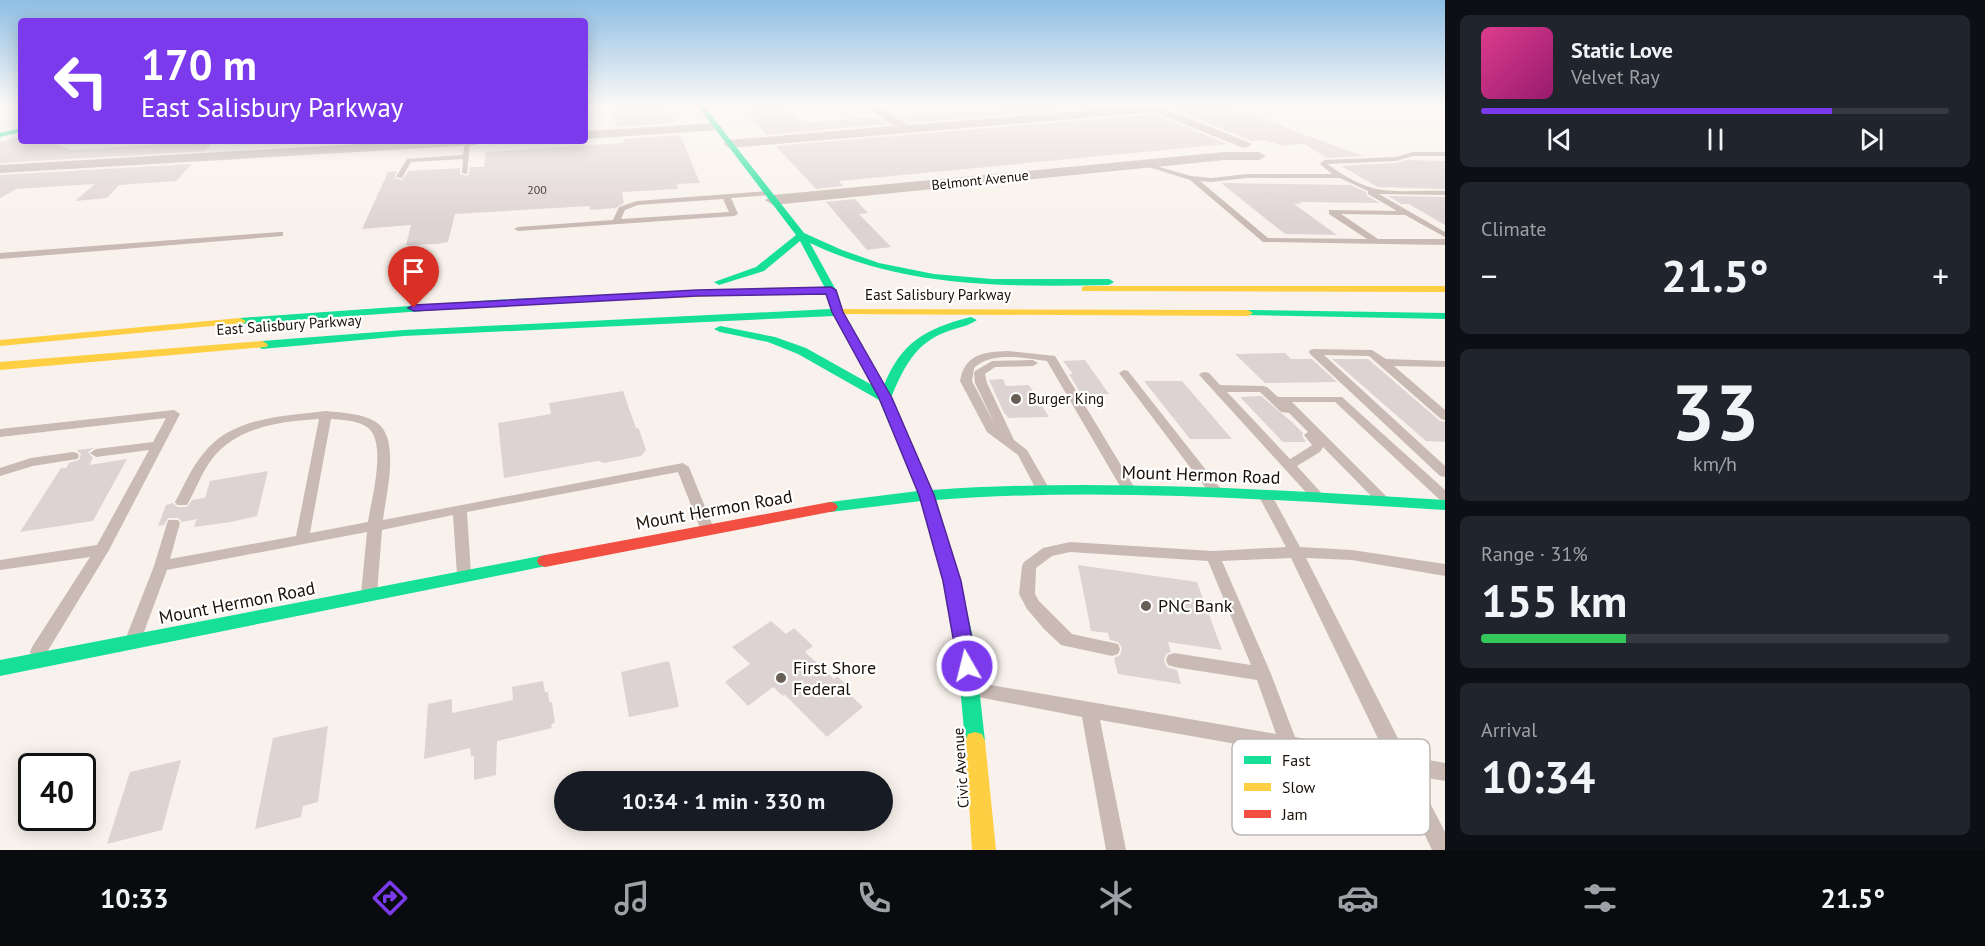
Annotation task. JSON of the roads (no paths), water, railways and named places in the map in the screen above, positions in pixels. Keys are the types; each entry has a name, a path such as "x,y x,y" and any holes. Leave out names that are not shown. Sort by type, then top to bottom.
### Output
{"main road":[{"name":"Civic Avenue","path":"730,145 801,235 820,291 837,312 885,398 927,495 952,581 965,642 984,850"},
{"path":"527,301 587,291 712,284 762,268 779,255 790,241 801,235 867,266 959,282 1114,282 1273,289"},
{"name":"East Salisbury Parkway","path":"919,290 1445,289"},
{"name":"East Salisbury Parkway","path":"0,343 266,319 527,301 850,290"},
{"name":"East Salisbury Parkway","path":"0,366 404,333 837,312 1445,316"},
{"path":"404,333 465,338 706,327 771,339 802,351 885,398 893,373 905,351 916,340 962,322 979,318 1159,319 1237,313"},
{"name":"Mount Hermon Road","path":"0,668 707,528 800,512 927,495 1042,490 1129,490 1265,494 1445,505"}],"street":[{"path":"0,169 370,145"},
{"name":"Belmont Avenue","path":"770,196 1225,156 1259,156"}],"lane":[{"path":"465,173 467,145"},
{"path":"1445,154 1413,154 1396,159 1326,161 1323,164 1445,235"},
{"path":"400,177 409,160 466,157"},
{"path":"1142,164 1211,180 1247,176 1341,176"},
{"path":"1191,177 1266,240 1445,242"},
{"path":"1365,189 1381,192 1445,193"},
{"path":"616,222 622,209 637,203 726,196 770,196"},
{"path":"518,229 734,214 726,196"},
{"path":"1377,241 1332,212 1404,213"},
{"path":"0,256 280,234"},
{"path":"1445,416 1372,353 1314,352 1445,473"},
{"path":"1042,490 1023,453 991,429 966,381 969,367 976,360 1000,354 1051,358 1129,490"},
{"path":"1383,362 1445,364"},
{"path":"1124,373 1216,493"},
{"path":"1205,375 1319,497"},
{"path":"1218,388 1263,389 1314,439 1318,444 1316,449 1289,465"},
{"path":"1384,501 1282,399 1338,399 1445,497"},
{"path":"0,433 174,414 102,550 32,662"},
{"path":"182,502 210,452 226,440 259,425 309,416 360,418 381,432 385,446 369,596"},
{"path":"302,540 326,416"},
{"path":"96,453 156,445"},
{"path":"0,472 31,462 73,456"},
{"path":"1431,460 1445,461"},
{"path":"161,566 683,467 707,528"},
{"path":"1265,494 1296,552 1387,739"},
{"path":"460,509 464,576"},
{"path":"133,642 161,566 173,523"},
{"path":"1112,649 1067,640 1050,624 1033,605 1027,594 1029,566 1048,552 1070,547 1212,556 1296,552 1352,555 1445,570"},
{"path":"0,565 102,550"},
{"path":"1212,556 1263,674 1287,739"},
{"path":"1174,660 1263,674"},
{"path":"970,689 1254,739"},
{"path":"1090,711 1116,850"},
{"path":"1430,770 1445,772"},
{"path":"1430,824 1443,850"}],"place":[{"name":"Burger King","path":"1016,399"},
{"name":"PNC Bank","path":"1146,606"},
{"name":"First Shore Federal","path":"781,678"}]}
